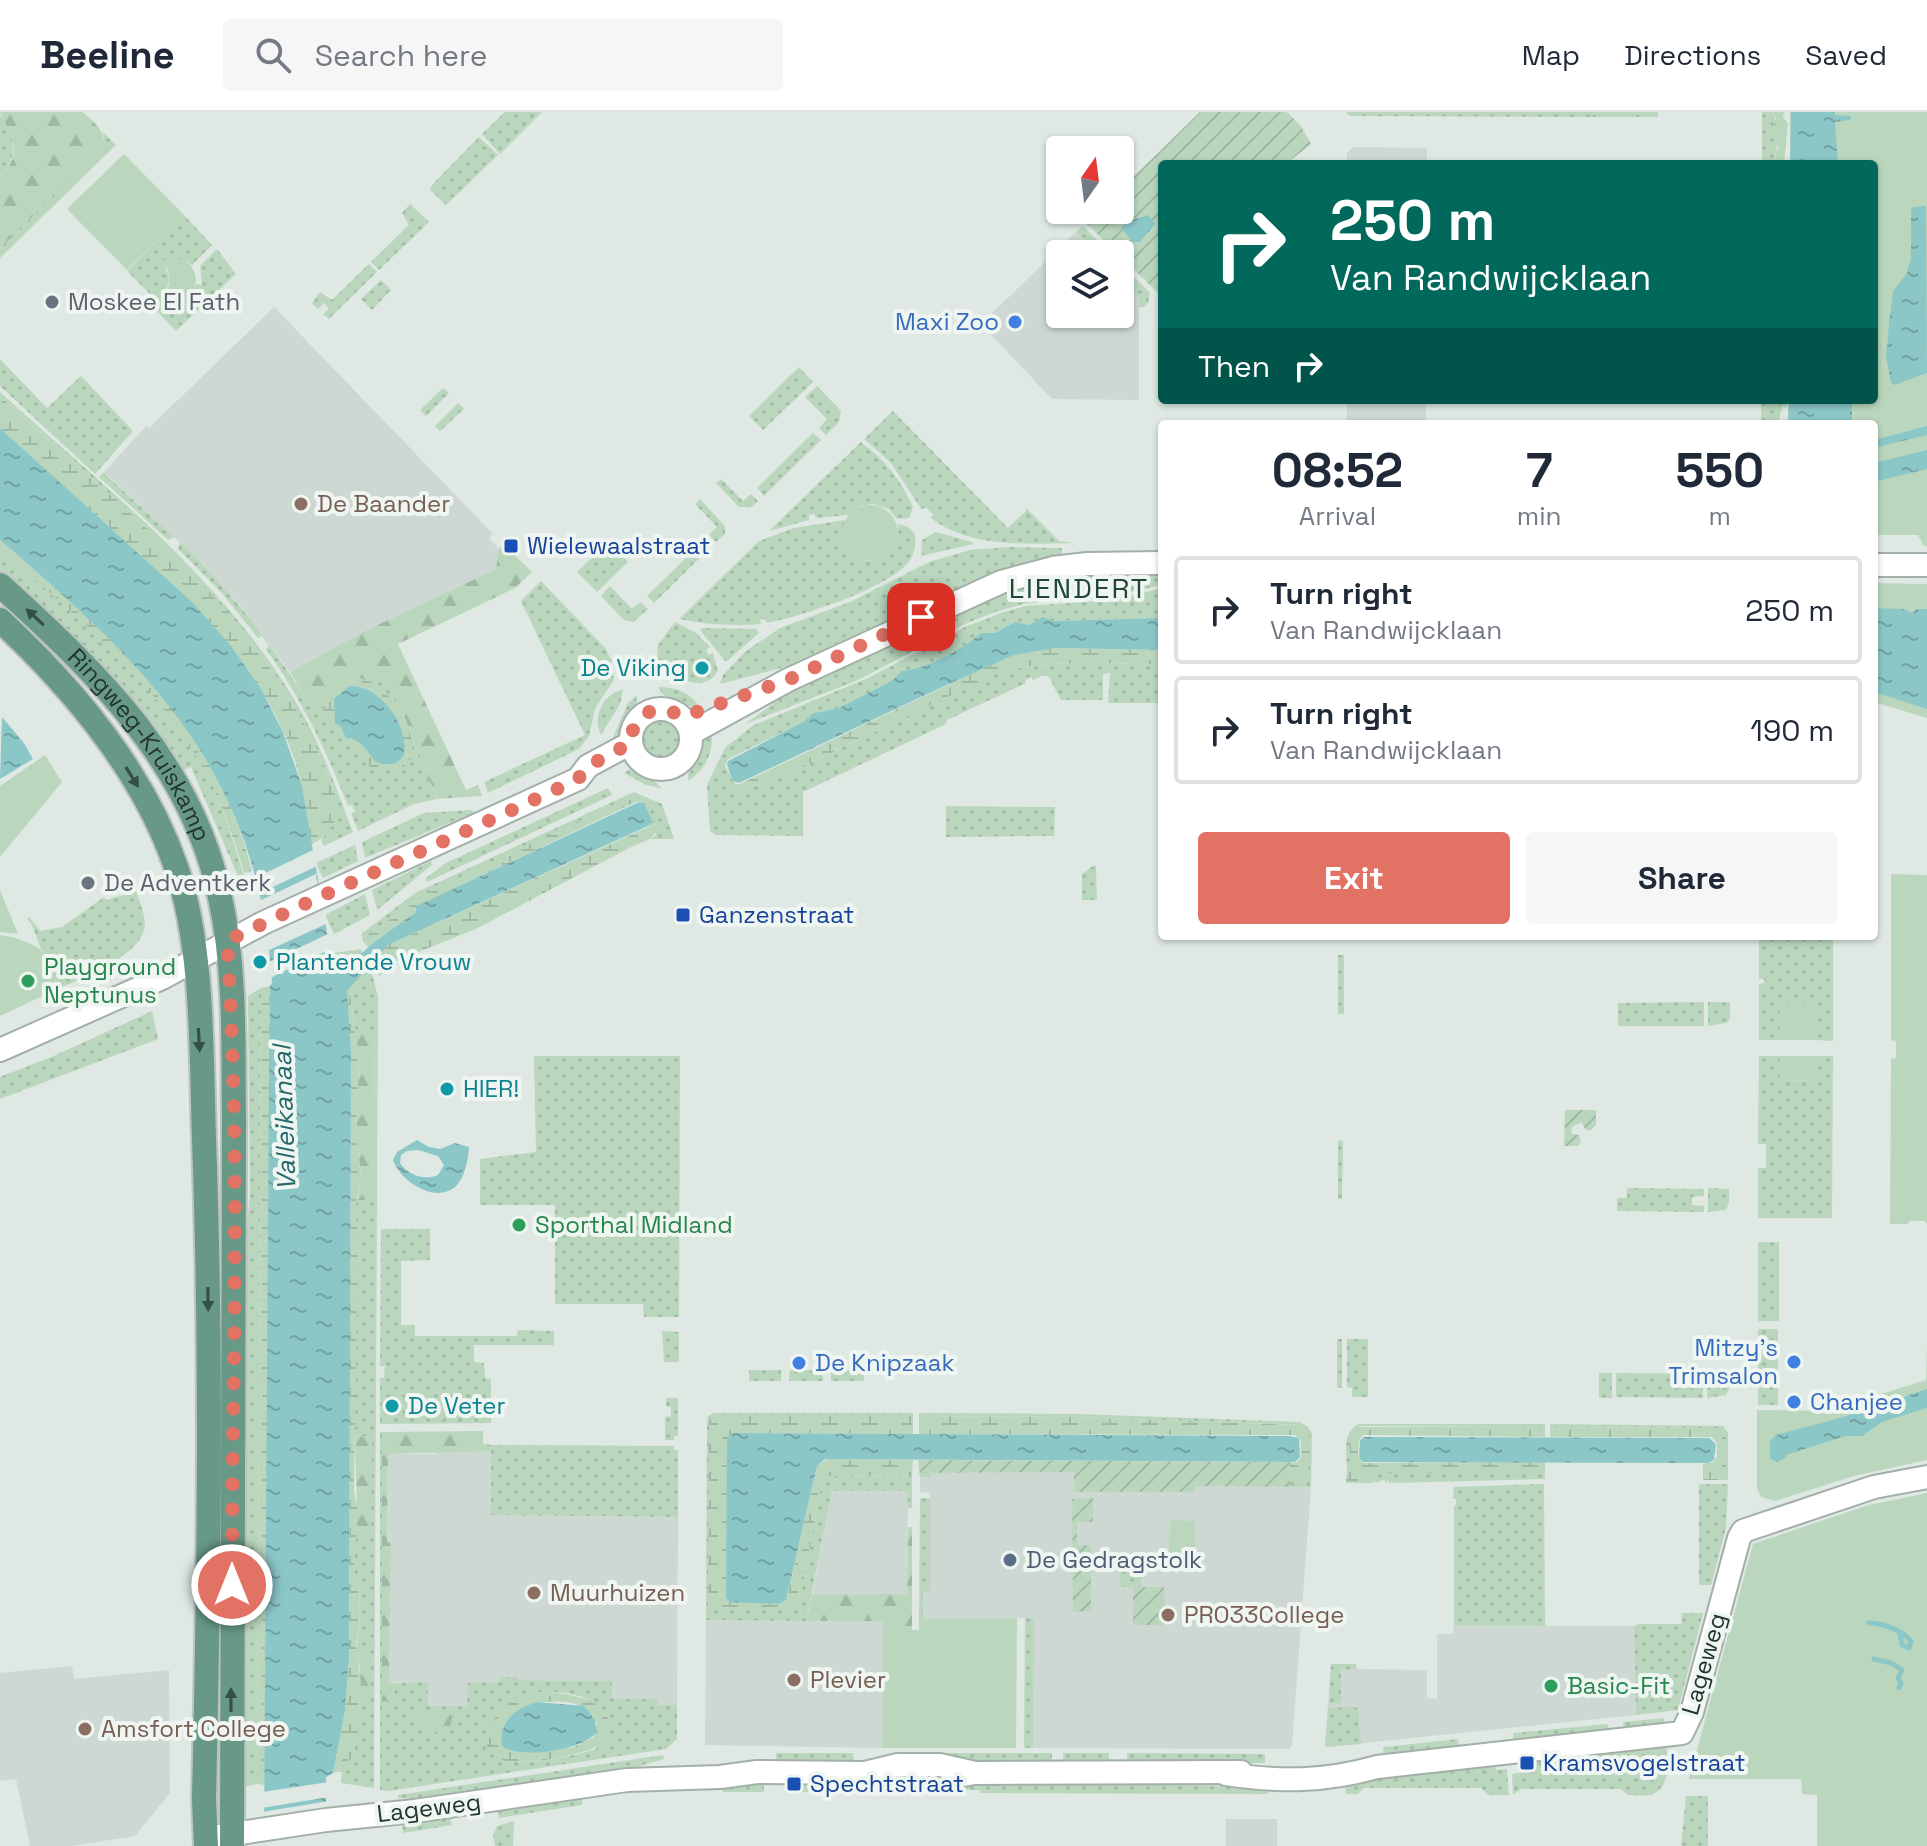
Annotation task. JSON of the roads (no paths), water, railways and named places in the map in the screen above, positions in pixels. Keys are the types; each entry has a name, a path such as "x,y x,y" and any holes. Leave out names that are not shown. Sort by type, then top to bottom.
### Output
{"main road":[{"name":"Ringweg-Kruiskamp","path":"0,585 95,675 129,713 176,781 204,840 214,872 227,941 233,1026 234,1120 232,1840"},
{"name":"Ringweg-Kruiskamp","path":"0,620 69,689 141,791 162,830 185,897 195,962 206,1198 210,1459 204,1799 206,1842"}],"street":[{"path":"687,725 974,592 1012,578 1087,564 1158,563"},
{"path":"1878,565 1927,565"},
{"path":"664,709 687,725 689,750 670,768 650,767 634,751 634,726 646,712 664,709"},
{"path":"0,1050 195,962 263,923 411,854 481,826 578,779 588,766 634,751"},
{"name":"Lageweg","path":"206,1842 232,1840 265,1829 326,1820 415,1811 627,1780 720,1777 757,1772 865,1773 898,1780 940,1780 975,1773 1226,1774 1340,1764 1377,1767 1682,1733 1692,1712 1743,1531 1874,1487 1927,1477"}],"water":[{"path":"1791,112 1835,112 1835,115 1851,116 1850,120 1835,122 1838,160 1790,160"},
{"path":"1926,206 1927,373 1895,385 1891,383 1886,357 1893,291 1907,273 1911,258 1911,210"},
{"path":"1148,215 1155,224 1140,242 1131,240 1121,228 1126,224 1134,224 1134,219"},
{"path":"1789,404 1852,404 1852,420 1788,420"},
{"path":"1927,426 1927,435 1878,447 1878,439"},
{"name":"Valleikanaal","path":"0,428 192,602 231,646 261,689 283,732 302,786 330,950 334,953 338,970 342,971 372,944 416,912 415,907 639,802 644,803 652,819 650,825 388,945 347,991 351,1050 349,1658 345,1711 333,1773 326,1777 326,1846 264,1846 272,983 263,909 245,844 220,785 188,732 149,682 104,634 0,540"},
{"path":"1927,450 1927,469 1878,481 1878,462"},
{"path":"1878,608 1903,609 1913,613 1916,609 1927,609 1927,709 1878,693"},
{"path":"1042,617 1053,621 1158,618 1158,650 1055,648 1014,655 739,783 733,781 728,761 803,722 814,713 839,708 893,680 901,671 944,658 981,633 995,633 1015,622 1030,625"},
{"path":"349,686 366,689 382,700 394,714 405,745 402,757 393,764 376,762 360,743 346,738 341,727 335,723 334,699"},
{"path":"2,717 33,759 0,779"},
{"path":"417,1140 440,1149 455,1143 469,1147 458,1184 447,1192 438,1193 419,1188 403,1175 393,1160 397,1152","holes":["418,1150 438,1156 444,1165 433,1177 417,1176 400,1163 401,1155 407,1151"]},
{"path":"1927,1389 1927,1408 1882,1422 1862,1436 1845,1436 1786,1455 1777,1462 1770,1459 1770,1441 1776,1435"},
{"path":"732,1433 1289,1436 1299,1438 1300,1457 1295,1462 825,1459 817,1466 786,1600 778,1604 730,1602 726,1598 727,1439"},
{"path":"1364,1437 1709,1438 1716,1444 1714,1460 1708,1463 1363,1462 1359,1458 1360,1440"},
{"path":"538,1702 584,1706 595,1720 597,1732 579,1744 551,1751 522,1752 502,1746 506,1722 523,1707"}],"waterway":[{"path":"1869,1623 1886,1626 1902,1634 1911,1641 1909,1648"},
{"path":"1900,1634 1902,1645 1909,1648"},
{"path":"1874,1659 1891,1663 1902,1670 1898,1678 1901,1683 1899,1688"}],"place":[{"name":"Moskee El Fath","path":"52,302"},
{"name":"Maxi Zoo","path":"1015,322"},
{"name":"De Baander","path":"301,504"},
{"name":"Wielewaalstraat","path":"511,546"},
{"name":"De Viking","path":"702,668"},
{"name":"De Adventkerk","path":"88,883"},
{"name":"Ganzenstraat","path":"683,915"},
{"name":"Plantende Vrouw","path":"260,962"},
{"name":"Playground Neptunus","path":"28,981"},
{"name":"HIER!","path":"447,1089"},
{"name":"Sporthal Midland","path":"519,1225"},
{"name":"Mitzy's Trimsalon","path":"1794,1362"},
{"name":"De Knipzaak","path":"799,1363"},
{"name":"Chanjee","path":"1794,1402"},
{"name":"De Veter","path":"392,1406"},
{"name":"De Gedragstolk","path":"1010,1560"},
{"name":"Muurhuizen","path":"534,1593"},
{"name":"PRO33College","path":"1168,1615"},
{"name":"Plevier","path":"794,1680"},
{"name":"Basic-Fit","path":"1551,1686"},
{"name":"Amsfort College","path":"85,1729"},
{"name":"Kramsvogelstraat","path":"1527,1763"},
{"name":"Spechtstraat","path":"794,1784"}],"district":[{"name":"LIENDERT","path":"1079,588"}]}
